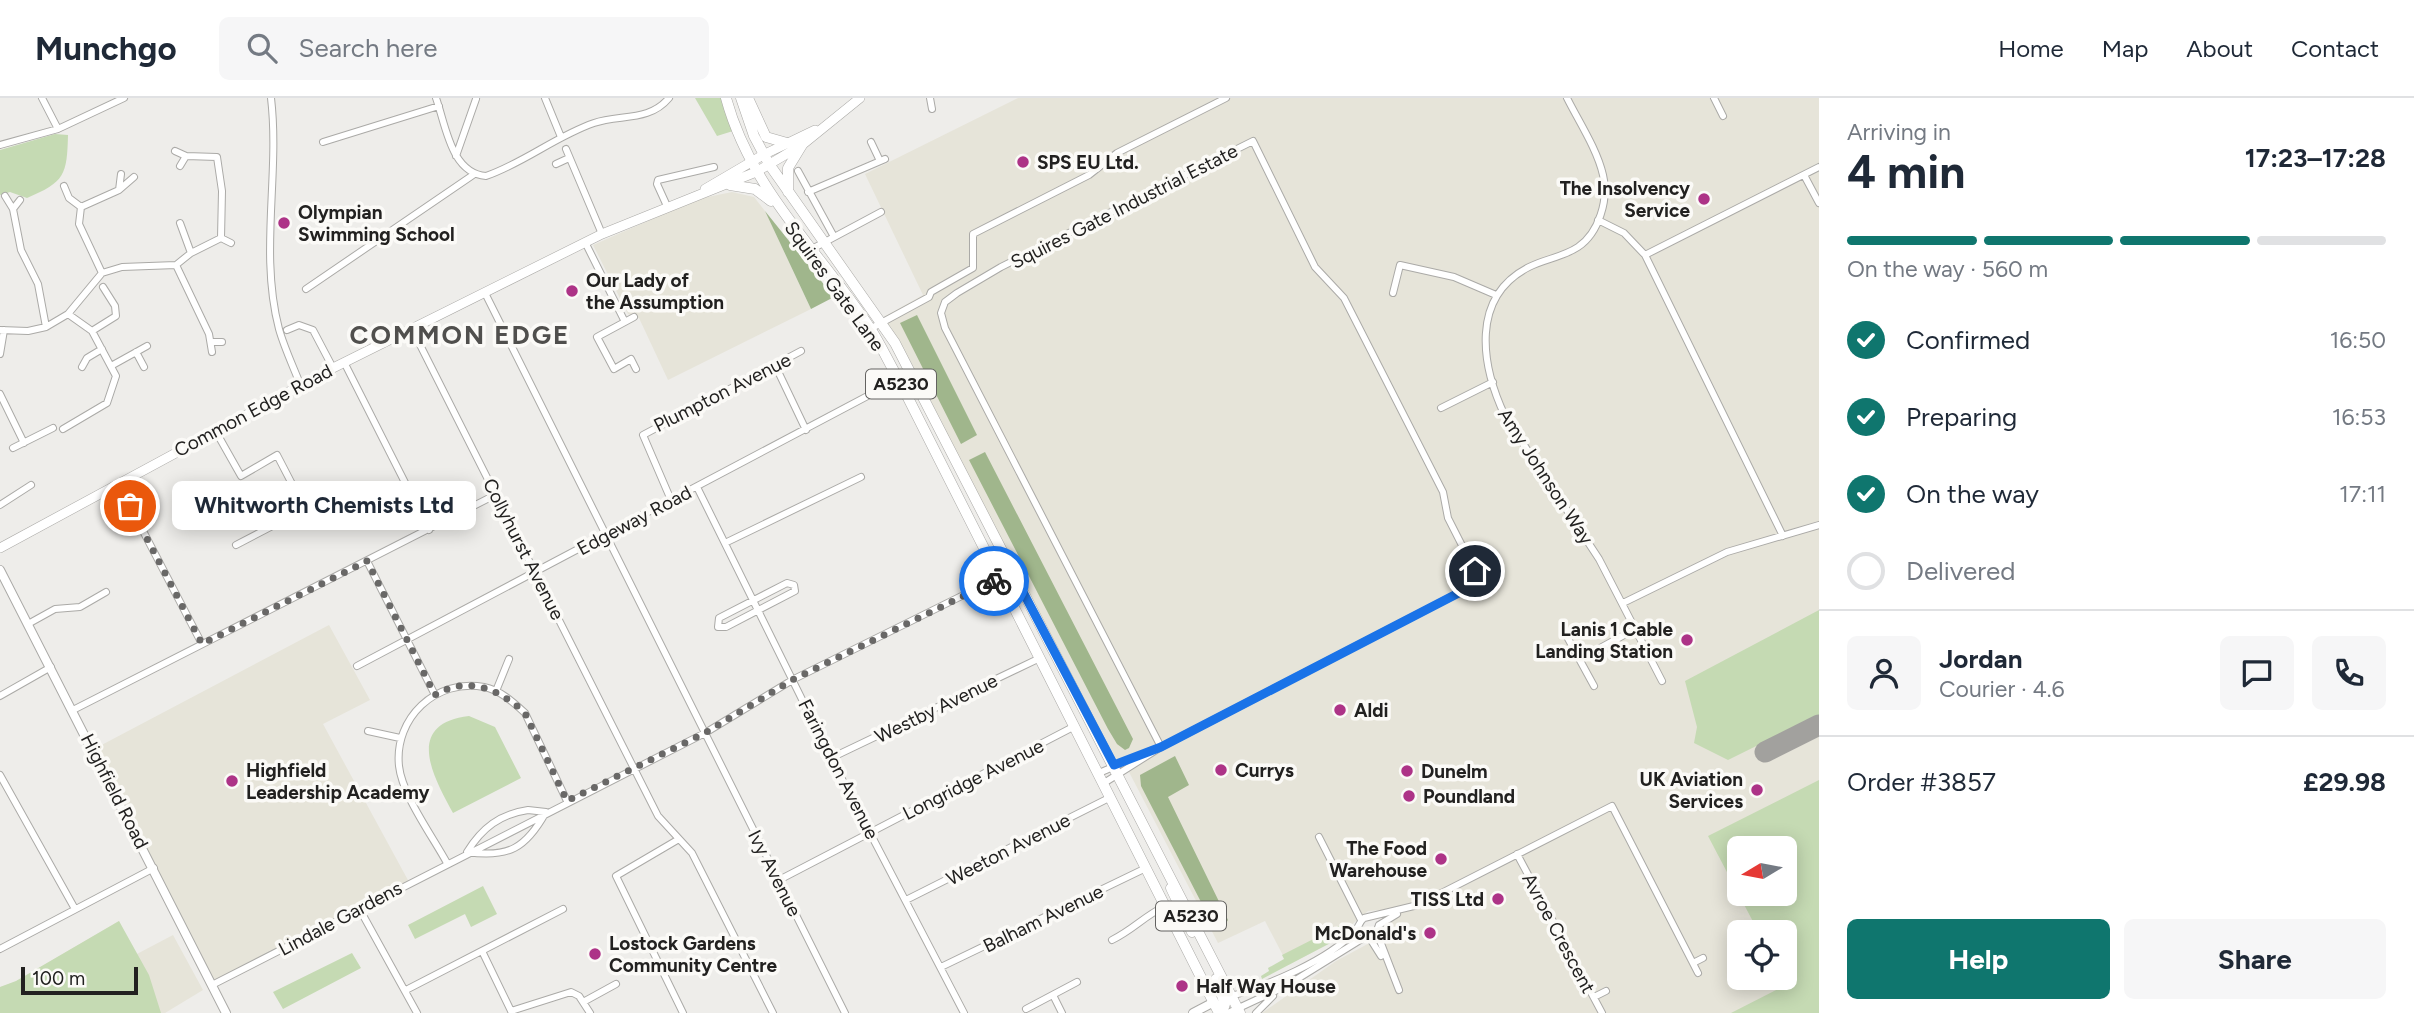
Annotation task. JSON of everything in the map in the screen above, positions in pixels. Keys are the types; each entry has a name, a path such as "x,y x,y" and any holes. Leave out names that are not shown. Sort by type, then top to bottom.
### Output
{"main road":[{"name":"A5230","path":"726,98 750,162"},
{"name":"A5230","path":"741,98 769,164"},
{"path":"748,98 766,137 787,143"},
{"name":"Common Edge Road","path":"0,548 344,362 602,234 701,192 730,185 755,172 802,145 859,98"},
{"name":"Common Edge Road","path":"701,192 750,162 829,123"},
{"path":"793,202 787,188 788,168 802,145"},
{"name":"Squires Gate Lane","path":"750,162 777,206 870,329 899,380 1165,906 1230,1012"},
{"name":"Squires Gate Lane","path":"769,164 793,202 883,323 911,373 1157,848 1177,903 1230,1012"},
{"path":"730,185 755,188 777,206"}],"street":[{"path":"43,98 58,129"},
{"path":"0,145 58,129 124,98"},
{"path":"271,98 273,299 279,330 300,384"},
{"path":"436,98 456,156 473,174 486,176 596,122 647,114 669,98"},
{"path":"545,98 561,137"},
{"path":"930,98 932,109"},
{"path":"870,329 929,297 931,292 973,268 973,234 1089,175 1117,153 1226,98"},
{"path":"1393,293 1400,265 1454,277 1496,295 1517,274 1572,251 1593,231 1605,190 1603,175 1567,98"},
{"path":"1714,98 1723,116"},
{"path":"456,156 476,99"},
{"path":"323,142 439,106"},
{"name":"Squires Gate Industrial Estate","path":"1102,778 1474,585 1475,571 1448,518 1443,492 1344,298 1315,267 1254,141 1001,267 945,302 941,313 945,328 1161,747"},
{"path":"808,192 883,160 870,142"},
{"path":"566,149 602,234"},
{"path":"175,151 186,156 217,157 222,191 221,238"},
{"path":"180,166 186,156"},
{"path":"556,164 569,158"},
{"path":"667,206 657,184 658,180 714,167"},
{"path":"1645,255 1819,167"},
{"name":"Squires Gate Lane","path":"798,171 833,236"},
{"path":"119,190 121,174"},
{"path":"306,289 473,174"},
{"path":"1804,175 1819,203"},
{"path":"81,207 119,190 134,177"},
{"path":"64,186 69,198 81,207"},
{"path":"5,196 13,209 21,250 38,284 46,327"},
{"path":"13,209 20,200"},
{"path":"81,207 79,223 102,273"},
{"path":"810,250 881,212"},
{"path":"1598,220 1624,233 1645,255 1783,536"},
{"path":"180,223 191,253"},
{"path":"221,238 231,243"},
{"path":"0,354 2,330 27,331 46,327 68,314 102,273 122,267 176,265 191,253 221,238"},
{"path":"585,242 625,322"},
{"path":"176,265 211,342 212,352"},
{"path":"92,331 116,316 115,306 103,287"},
{"name":"Ivy Avenue","path":"485,292 845,1013"},
{"name":"Amy Johnson Way","path":"1496,295 1486,322 1485,337 1493,383 1505,416 1599,559 1662,681"},
{"path":"64,429 107,403 116,376 92,331 68,314"},
{"path":"614,369 597,337 634,317"},
{"path":"287,330 299,325 313,330 332,368"},
{"name":"Collyhurst Avenue","path":"412,329 658,816 692,853 773,1013"},
{"path":"211,342 222,342"},
{"path":"111,366 147,346"},
{"path":"82,367 87,358 102,349"},
{"name":"Plumpton Avenue","path":"671,500 643,435 802,351"},
{"path":"136,352 144,367"},
{"path":"605,373 631,359 636,369"},
{"path":"344,362 429,530"},
{"path":"775,365 806,430"},
{"name":"Edgeway Road","path":"357,666 911,373"},
{"path":"1441,408 1493,383"},
{"path":"1,396 24,443"},
{"path":"13,448 53,428"},
{"path":"215,430 241,476 277,455 305,509"},
{"path":"725,543 860,477"},
{"path":"118,483 202,644"},
{"path":"0,505 31,485"},
{"name":"Faringdon Avenue","path":"697,487 831,758 964,1013"},
{"path":"236,545 337,492"},
{"path":"73,710 497,494"},
{"path":"1623,603 1727,552 1819,525"},
{"path":"367,561 408,637 435,695"},
{"name":"Highfield Road","path":"0,570 226,1013"},
{"name":"Lindale Gardens","path":"212,985 467,852 705,733 794,679 1012,571"},
{"path":"787,583 794,585 794,591 726,627 721,628 717,624 719,618 753,600 787,583"},
{"path":"28,624 55,609 80,607 106,592"},
{"path":"1580,659 1635,629"},
{"path":"1566,633 1594,687"},
{"name":"Westby Avenue","path":"831,758 1040,658"},
{"path":"496,691 509,659"},
{"path":"0,696 51,667"},
{"path":"447,863 404,783 399,767 400,738 405,723 420,704 435,695 461,685 496,691 525,713 567,801"},
{"name":"Longridge Avenue","path":"779,880 1076,726"},
{"path":"368,731 400,738"},
{"path":"1102,778 1161,747"},
{"path":"0,775 75,909"},
{"name":"Weeton Avenue","path":"906,900 1111,797"},
{"path":"1399,990 1377,933 1379,925 1405,909 1612,807 1698,973"},
{"name":"Lindale Gardens","path":"467,852 482,831 504,817 528,810 546,812"},
{"name":"Lindale Gardens","path":"467,852 496,855 514,848 536,832 546,812"},
{"path":"1193,1013 1269,983 1332,949 1358,929 1361,920 1353,898 1319,836"},
{"path":"679,839 616,876 683,1013"},
{"name":"Avroe Crescent","path":"1517,854 1602,1013"},
{"path":"0,949 154,868"},
{"name":"Balham Avenue","path":"941,967 1146,868"},
{"path":"1353,898 1379,925"},
{"path":"1112,940 1135,929 1140,919 1165,906"},
{"path":"359,908 417,1013"},
{"path":"406,990 563,909"},
{"path":"1361,920 1405,909"},
{"path":"1358,929 1387,964"},
{"path":"1230,1012 1286,986 1377,933"},
{"path":"482,951 511,1012 571,992 584,1001 590,1013"},
{"path":"1693,963 1703,958"},
{"path":"1026,1009 1077,982"},
{"path":"584,1001 616,984"},
{"path":"1256,1013 1286,986"},
{"path":"1594,997 1606,991"},
{"path":"1053,995 1062,1013"}],"shaded area":[{"path":"1018,98 1819,98 1819,1013 1262,1013 1336,961 1384,934 1387,920 1402,911 1386,914 1379,910 1368,911 1329,944 1288,965 1265,921 1218,943 1129,772 1120,776 880,319 923,295 865,174"},
{"path":"732,192 754,197 765,211 811,309 668,380 639,318 628,314 593,245 698,199"},
{"name":"Highfield Leadership Academy","path":"329,625 370,700 323,724 409,882 212,985 94,749"},
{"path":"119,921 135,955 173,935 203,990 165,1013 0,1013 0,987 15,982"}],"green space":[{"path":"695,98 722,98 733,131 717,136"},
{"path":"55,134 68,135 65,168 56,182 27,198 10,192 0,195 0,150"},
{"path":"765,211 834,297 811,309"},
{"path":"917,315 977,435 961,444 900,323"},
{"path":"985,452 1133,739 1125,750 1117,744 1108,729 969,460"},
{"path":"1819,610 1819,715 1728,760 1694,743 1697,727 1685,681"},
{"path":"469,716 495,727 521,778 453,813 432,769 430,741 436,730 449,721"},
{"path":"1175,756 1189,785 1168,797 1228,920 1222,929 1215,929 1141,786 1140,775"},
{"path":"1819,780 1819,1013 1731,1013 1776,990 1797,990 1797,920 1752,920 1745,906 1797,906 1797,836 1727,836 1727,872 1708,836"},
{"path":"483,886 497,914 471,927 465,914 415,939 408,925"},
{"path":"119,921 149,975 161,1013 0,1013 0,987 16,981"},
{"path":"1339,926 1343,932 1336,940 1262,979 1261,976 1269,971 1268,968 1284,959 1282,955"},
{"path":"352,953 361,968 283,1009 273,992"}],"taxiway":[{"path":"1765,752 1819,725"}],"way so far":[{"path":"130,506 202,644 367,561 408,637 435,695 461,685 485,687 513,702 525,713 567,801 705,733 794,679 994,581"}],"place":[{"name":"SPS EU Ltd.","path":"1023,162"},
{"name":"The Insolvency Service","path":"1704,199"},
{"name":"Olympian Swimming School","path":"284,223"},
{"name":"Our Lady of the Assumption","path":"572,291"},
{"name":"Whitworth Chemists Ltd","path":"130,506"},
{"name":"Lanis 1 Cable Landing Station","path":"1687,640"},
{"name":"Aldi","path":"1340,710"},
{"name":"Currys","path":"1221,770"},
{"name":"Dunelm","path":"1407,771"},
{"name":"Highfield Leadership Academy","path":"232,781"},
{"name":"UK Aviation Services","path":"1757,790"},
{"name":"Poundland","path":"1409,796"},
{"name":"The Food Warehouse","path":"1441,859"},
{"name":"TISS Ltd","path":"1498,899"},
{"name":"McDonald's","path":"1430,933"},
{"name":"Lostock Gardens Community Centre","path":"595,954"},
{"name":"Half Way House","path":"1182,986"}],"district":[{"name":"COMMON EDGE","path":"460,335"}],"route":[{"path":"994,581 1012,571 1114,765 1161,747 1402,624 1474,585 1475,571"}]}
